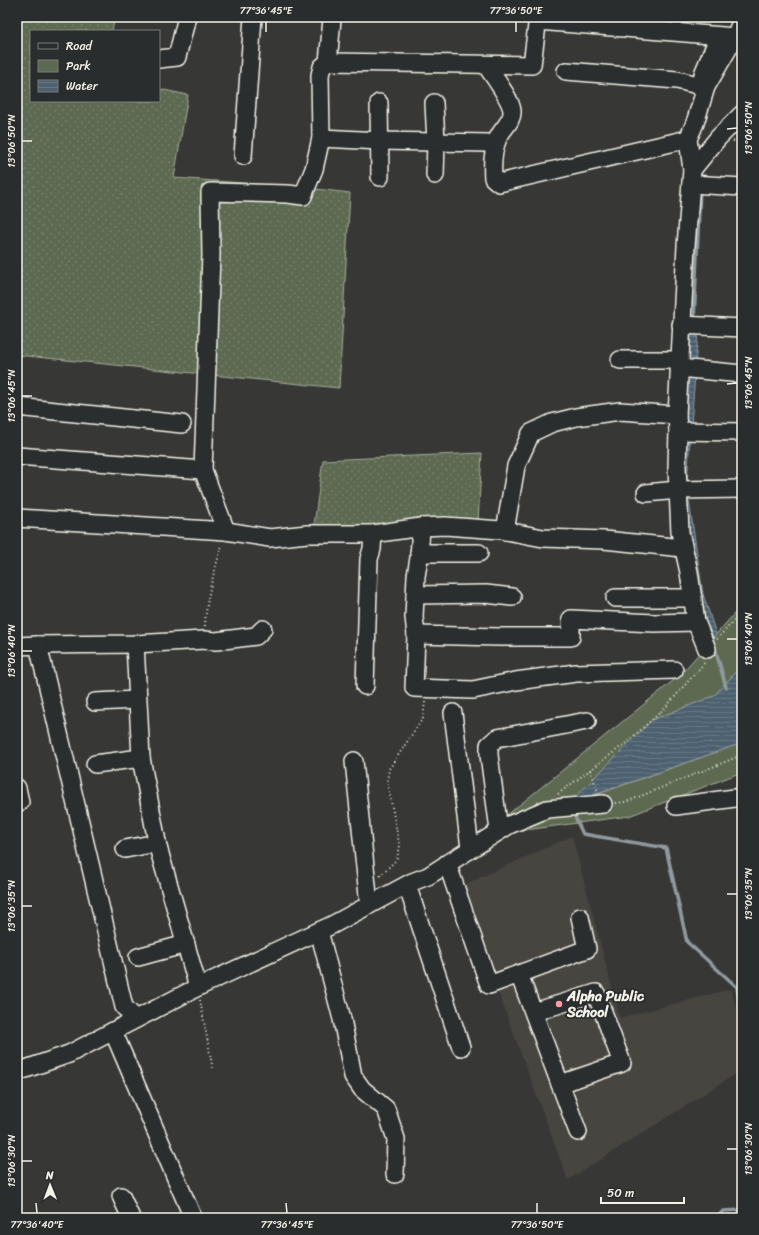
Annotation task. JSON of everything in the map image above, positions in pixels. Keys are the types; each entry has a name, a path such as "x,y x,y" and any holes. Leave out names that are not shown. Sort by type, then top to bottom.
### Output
{"street":[{"path":"160,59 177,56 186,17"},
{"path":"243,156 251,64 253,17"},
{"path":"707,649 696,622 689,572 680,532 678,490 678,423 681,325 692,177 688,139 695,123 702,86 727,37 742,18"},
{"path":"328,62 332,19"},
{"path":"226,531 203,470 211,255 210,192 288,194 303,196 314,170 321,138 320,75 322,67 328,62 532,65 538,19 727,37"},
{"path":"486,65 510,102 513,112 508,125 499,137 495,150 492,178 500,183 688,139"},
{"path":"566,71 677,80 702,86"},
{"path":"379,103 380,177"},
{"path":"434,103 436,142 435,176"},
{"path":"692,177 718,138 742,114"},
{"path":"321,138 380,141 488,143"},
{"path":"692,177 742,186"},
{"path":"681,325 742,328"},
{"path":"620,360 680,364 742,374"},
{"path":"17,407 182,424"},
{"path":"505,531 516,466 531,433 552,422 620,411 678,423 742,432"},
{"path":"17,456 203,470"},
{"path":"646,494 678,490 742,489"},
{"path":"17,518 226,531 270,538 307,534 373,534 420,527 445,526 505,531 543,538 604,540 683,548"},
{"path":"420,527 414,617 416,635 414,688 473,690 516,681 576,673 674,670"},
{"path":"366,686 369,559 372,549 373,534"},
{"path":"419,553 479,553"},
{"path":"415,595 486,594 512,597"},
{"path":"615,598 693,598"},
{"path":"416,635 500,638 571,637 571,619 654,623 696,622"},
{"path":"17,646 135,644 204,640 216,641 256,636 263,629"},
{"path":"135,644 141,758 157,843 198,987"},
{"path":"38,645 124,1007 136,1019"},
{"path":"96,702 137,700"},
{"path":"453,713 470,848"},
{"path":"499,830 489,755 490,745 497,738 587,721"},
{"path":"95,764 141,758"},
{"path":"354,761 368,897"},
{"path":"676,806 742,798"},
{"path":"17,1072 69,1054 198,987 319,931 368,897 407,885 428,876 508,824 565,803 603,804"},
{"path":"125,849 157,843"},
{"path":"447,863 489,985 586,949 580,917"},
{"path":"407,885 460,1047"},
{"path":"319,931 342,1019 353,1076 362,1088 386,1109 396,1139 395,1174"},
{"path":"138,957 186,944"},
{"path":"519,974 578,1132"},
{"path":"534,1012 596,993 622,1063 560,1084"},
{"path":"113,1031 193,1218"},
{"path":"121,1196 131,1218"}],"path":[{"path":"204,640 205,612 210,585 226,531"},
{"path":"565,803 590,770 626,743 665,708 705,663 707,649 742,612"},
{"path":"368,897 396,860 400,848 387,781 389,769 423,718 428,689"},
{"path":"590,770 603,804 626,802 742,755"},
{"path":"198,987 213,1070"}],"shaded area":[{"name":"Alpha Public School","path":"572,836 620,1018 731,989 742,1025 742,1070 568,1180 459,887"}],"green space":[{"path":"17,17 115,17 112,30 30,30 30,102 160,102 160,89 188,95 174,178 299,187 350,193 339,388 17,355"},
{"path":"482,453 478,521 313,532 323,460"},
{"path":"742,605 742,665 714,696 652,720 570,804 742,743 742,772 629,816 511,832 507,815 679,676"}],"water":[{"path":"691,332 698,333 695,365 688,365"},
{"path":"687,374 695,375 691,425 684,425"},
{"path":"682,435 690,436 687,485 681,485"},
{"path":"688,494 703,594 716,634 710,641 700,609 681,495"},
{"path":"742,665 742,743 568,804 652,720 714,696"}],"waterway":[{"path":"736,109 742,103"},
{"path":"694,321 700,189"},
{"path":"711,634 726,687"},
{"path":"572,811 583,834 666,848 687,942 737,987 742,1024"},
{"path":"717,1218 723,1211 742,1210"}],"place":[{"name":"Alpha Public School","path":"559,1004"}]}
